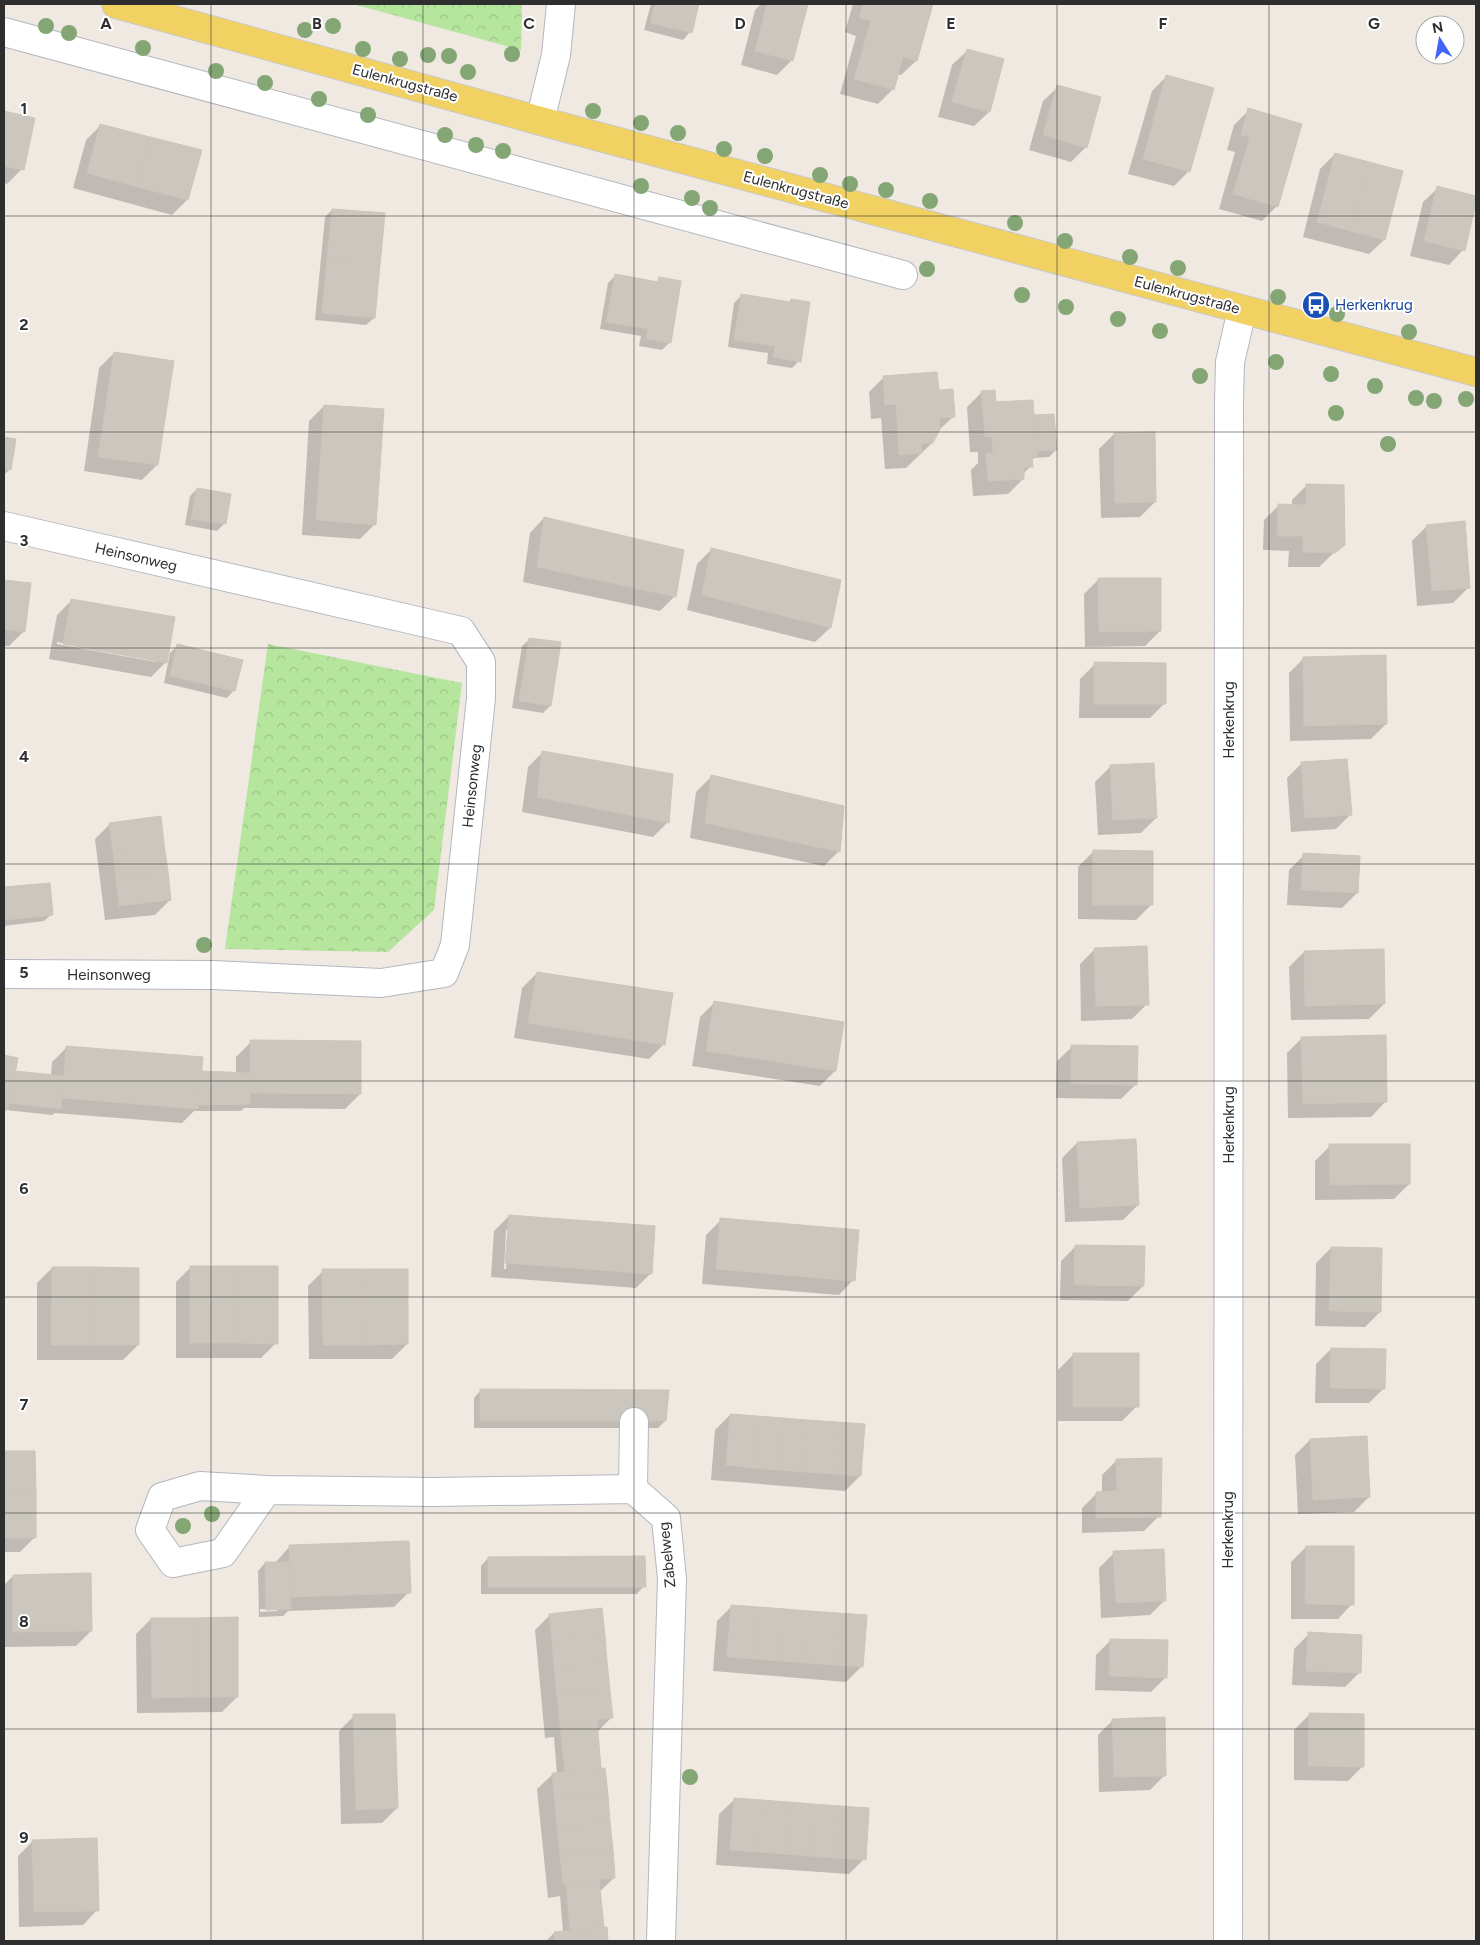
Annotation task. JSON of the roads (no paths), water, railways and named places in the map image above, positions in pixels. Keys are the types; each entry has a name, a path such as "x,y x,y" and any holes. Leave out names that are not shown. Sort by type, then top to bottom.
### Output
{"main road":[{"name":"Eulenkrugstraße","path":"116,4 1476,372"}],"street":[{"path":"540,120 556,54 562,4"},
{"path":"4,32 903,275"},
{"name":"Herkenkrug","path":"1228,1941 1229,401 1230,362 1242,310"},
{"name":"Heinsonweg","path":"4,526 460,631 481,662 482,698 455,945 444,973 382,982 213,975 4,974"},
{"path":"267,1490 435,1492 633,1489 634,1422"},
{"name":"Zabelweg","path":"633,1489 666,1518 672,1579 661,1941"}],"place":[{"name":"Herkenkrug","path":"1316,305"}]}
